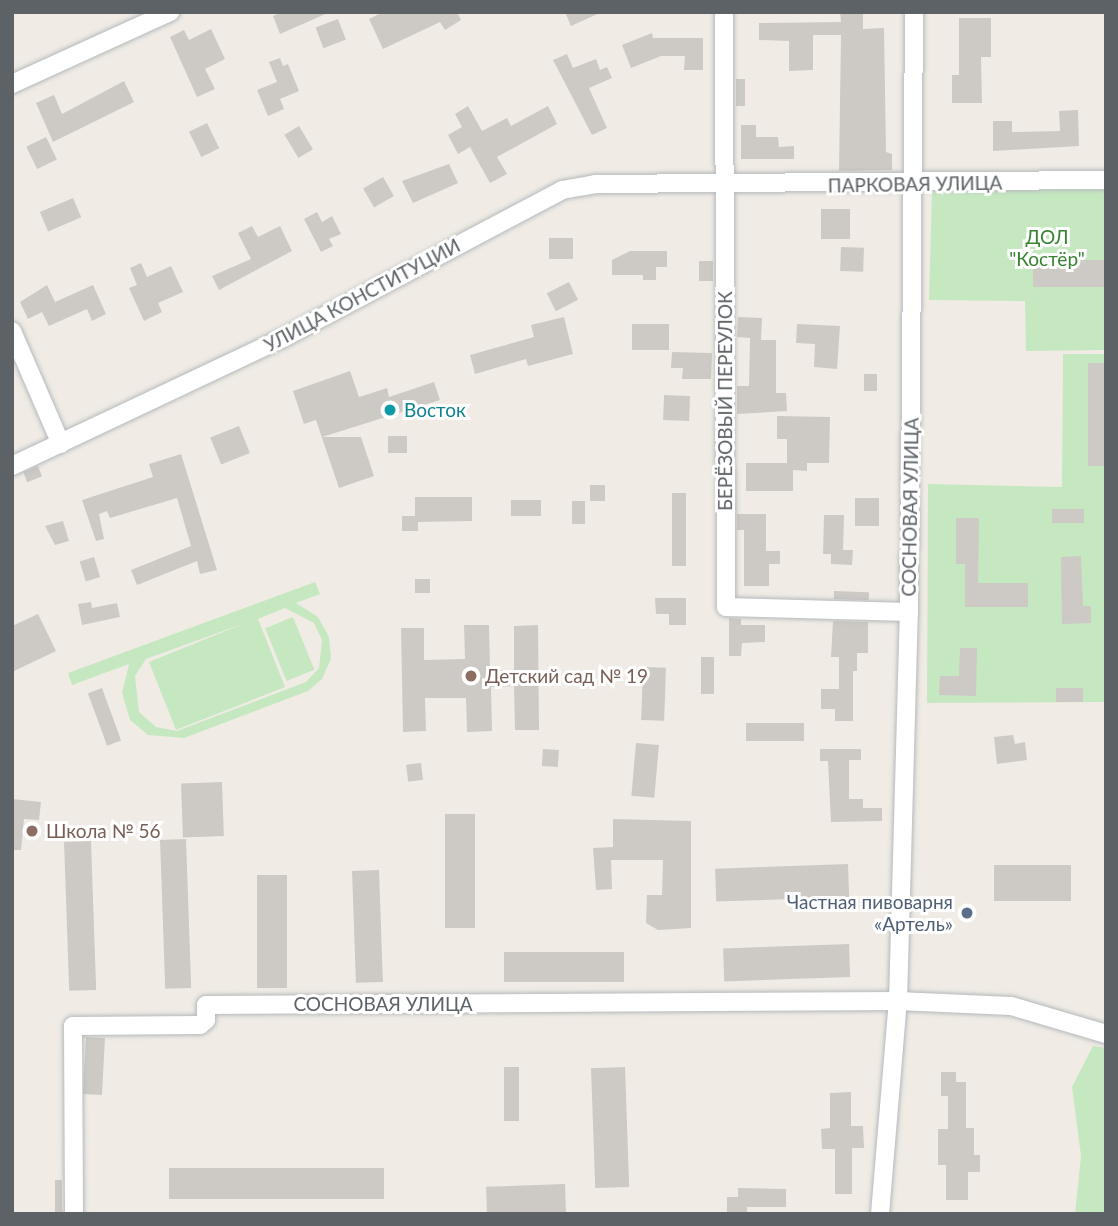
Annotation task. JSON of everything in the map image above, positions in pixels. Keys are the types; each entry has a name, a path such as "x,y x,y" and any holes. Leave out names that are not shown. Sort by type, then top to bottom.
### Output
{"street":[{"path":"12,84 170,12"},
{"name":"БЕРЁЗОВЫЙ ПЕРЕУЛОК","path":"724,12 726,607 909,612"},
{"name":"СОСНОВАЯ УЛИЦА","path":"880,1214 898,1001 909,612 915,184 914,12"},
{"name":"ПАРКОВАЯ УЛИЦА","path":"724,184 1106,180"},
{"name":"УЛИЦА КОНСТИТУЦИИ","path":"12,466 281,339 562,190 595,184 724,184"},
{"path":"12,331 61,444"},
{"name":"СОСНОВАЯ УЛИЦА","path":"74,1214 73,1026 201,1025 206,1020 206,1005 898,1001 1011,1006 1106,1034"}],"green space":[{"name":"ДОЛ \"Костёр\"","path":"932,190 1106,190 1106,350 1026,351 1025,301 929,300"},
{"path":"1063,354 1106,354 1106,702 927,703 928,484 1062,487"},
{"path":"315,582 320,594 296,603 318,617 329,637 331,659 322,679 308,691 184,738 148,735 130,720 122,693 129,664 72,685 68,673","holes":["285,608 314,623 322,640 319,668 306,682 177,731 156,727 139,712 135,676 146,659 245,623 149,662 176,730 285,687 258,619"]},
{"path":"293,617 314,670 287,681 265,628"},
{"path":"1093,1046 1106,1048 1106,1214 1075,1214 1081,1156 1072,1087"}],"building":[{"path":"282,12 330,12 280,34 273,16"},
{"path":"383,12 462,12 458,14 461,20 445,30 440,22 383,49 369,19"},
{"path":"565,12 602,12 571,26"},
{"path":"840,12 863,12 863,29 884,28 886,152 892,154 892,170 839,171 841,35 813,35 813,70 789,71 789,41 759,40 759,23 841,22"},
{"path":"959,18 991,18 991,57 981,57 982,103 952,103 952,75 959,75"},
{"path":"338,19 346,40 323,48 316,28"},
{"path":"211,29 225,59 205,69 215,89 197,97 170,37 184,30 189,40"},
{"path":"652,33 653,38 703,38 703,70 684,70 685,56 661,56 631,68 622,45"},
{"path":"567,54 573,68 596,59 600,70 607,67 612,78 589,88 607,128 592,135 553,60"},
{"path":"280,58 283,66 288,64 299,91 280,99 284,109 268,116 257,90 277,82 269,62"},
{"path":"736,79 745,79 745,106 736,106"},
{"path":"124,81 134,102 53,142 36,103 54,95 62,114"},
{"path":"468,106 482,131 507,118 511,126 548,106 557,124 497,157 507,174 490,183 470,147 458,154 448,135 462,127 455,114"},
{"path":"1078,110 1079,146 993,151 993,121 1012,121 1012,132 1060,131 1059,111"},
{"path":"207,123 219,148 201,157 189,132"},
{"path":"741,125 756,125 756,137 778,137 779,147 794,146 794,159 741,159"},
{"path":"299,126 313,149 298,158 284,135"},
{"path":"46,137 57,159 37,169 26,147"},
{"path":"449,164 458,183 413,203 402,181"},
{"path":"383,177 394,196 374,208 363,189"},
{"path":"73,198 81,217 48,231 40,212"},
{"path":"821,209 850,209 850,239 821,239"},
{"path":"317,212 322,222 332,216 341,234 329,239 333,246 321,252 304,219"},
{"path":"252,226 258,237 280,226 292,251 219,290 212,276 251,259 238,233"},
{"path":"549,238 573,238 573,259 549,259"},
{"path":"841,247 864,248 863,272 840,271"},
{"path":"630,251 667,251 667,267 656,267 656,280 643,280 643,275 612,275 612,260"},
{"path":"1033,260 1106,260 1106,287 1033,287"},
{"path":"699,261 713,261 713,281 699,281"},
{"path":"141,263 147,277 171,266 183,292 158,303 162,312 144,321 129,288 137,285 130,268"},
{"path":"569,282 578,300 556,311 547,293"},
{"path":"47,285 55,302 93,285 106,314 92,321 87,309 49,326 42,312 28,319 20,302"},
{"path":"564,317 573,354 528,366 526,359 475,374 470,355 534,337 531,325"},
{"path":"738,317 762,318 761,340 776,340 776,393 786,393 787,411 737,414 737,386 749,386 750,338 737,337"},
{"path":"632,324 669,324 669,350 632,350"},
{"path":"797,324 840,326 837,369 814,367 815,344 796,343"},
{"path":"672,352 712,353 711,379 682,379 683,368 671,368"},
{"path":"1088,363 1106,363 1106,466 1088,466"},
{"path":"350,371 359,397 387,388 389,397 434,382 440,400 322,437 361,437 374,476 339,488 316,420 304,424 293,391"},
{"path":"864,374 877,374 877,391 864,391"},
{"path":"664,395 690,396 689,421 663,420"},
{"path":"777,416 830,417 829,463 807,463 807,471 793,470 793,491 746,491 746,463 787,463 787,439 777,439"},
{"path":"239,426 250,453 221,465 210,438"},
{"path":"388,436 407,436 407,453 388,453"},
{"path":"181,454 217,570 200,574 197,561 137,585 131,570 191,546 177,498 110,518 107,511 99,514 104,539 96,541 82,500 153,477 149,464"},
{"path":"38,466 42,476 27,482 23,472"},
{"path":"590,485 605,485 605,501 590,501"},
{"path":"672,493 686,493 686,566 672,566"},
{"path":"415,497 472,497 472,521 418,522 418,531 402,531 402,516 415,516"},
{"path":"855,498 879,498 879,526 855,526"},
{"path":"511,500 541,500 541,516 511,516"},
{"path":"572,501 585,501 585,524 572,524"},
{"path":"1052,509 1084,509 1084,523 1052,523"},
{"path":"737,514 766,514 766,551 780,551 780,564 769,564 769,586 744,586 744,530 737,530"},
{"path":"824,515 844,515 843,550 853,550 852,565 831,564 831,554 823,554"},
{"path":"956,518 979,518 978,583 1028,583 1028,607 965,607 965,564 956,564"},
{"path":"63,521 69,541 55,545 45,526"},
{"path":"1081,556 1083,606 1091,606 1091,623 1062,624 1061,557"},
{"path":"94,557 100,577 86,581 80,561"},
{"path":"415,579 430,579 430,593 415,593"},
{"path":"834,591 869,592 869,600 834,599"},
{"path":"655,598 686,598 686,625 669,625 669,614 656,614"},
{"path":"91,602 92,608 117,603 120,617 82,625 78,604"},
{"path":"38,614 56,651 12,672 12,626"},
{"path":"729,618 741,619 741,625 765,625 765,642 742,643 741,656 729,656"},
{"path":"833,621 868,622 868,653 857,653 857,671 853,671 853,721 835,721 835,709 821,709 821,689 839,689 839,657 831,657"},
{"path":"464,625 489,625 490,670 514,670 514,626 538,625 539,730 515,730 514,686 491,687 492,731 467,732 466,698 425,698 426,731 403,732 401,628 424,628 424,660 465,659"},
{"path":"960,648 977,648 976,696 939,695 940,676 959,676"},
{"path":"701,657 714,657 714,694 701,694"},
{"path":"643,667 666,668 664,721 641,720"},
{"path":"102,688 121,741 107,746 88,693"},
{"path":"1056,688 1083,688 1083,702 1056,702"},
{"path":"746,723 804,723 804,741 746,741"},
{"path":"1013,735 1015,744 1025,742 1027,760 997,764 994,737"},
{"path":"636,743 659,745 654,798 631,796"},
{"path":"543,749 559,750 558,767 542,766"},
{"path":"820,749 861,749 861,760 849,760 849,799 863,799 863,808 882,808 882,821 831,822 828,761 820,761"},
{"path":"421,763 423,780 408,782 406,765"},
{"path":"222,782 224,836 183,837 181,783"},
{"path":"12,799 41,802 39,820 24,819 21,850 12,850"},
{"path":"445,814 475,814 475,928 445,928"},
{"path":"613,819 691,821 691,928 658,930 646,923 647,895 662,895 663,860 611,860 612,889 596,890 593,848 613,847"},
{"path":"186,839 191,988 165,989 160,840"},
{"path":"91,841 96,990 69,991 64,842"},
{"path":"848,864 849,897 716,902 715,869"},
{"path":"994,865 1071,865 1071,901 994,901"},
{"path":"379,870 383,982 356,983 352,871"},
{"path":"257,875 287,875 287,988 257,988"},
{"path":"849,944 850,977 724,981 723,948"},
{"path":"504,952 624,952 624,982 504,982"},
{"path":"86,1037 105,1038 102,1095 83,1094"},
{"path":"504,1067 519,1067 519,1121 504,1121"},
{"path":"625,1067 629,1187 595,1188 591,1068"},
{"path":"941,1072 956,1072 956,1082 966,1082 966,1128 974,1128 974,1155 980,1155 980,1172 968,1172 968,1200 946,1200 946,1165 938,1165 938,1129 948,1129 948,1096 941,1096"},
{"path":"851,1092 851,1126 863,1126 864,1148 852,1148 852,1194 835,1194 835,1149 822,1149 821,1129 830,1128 830,1093"},
{"path":"169,1168 384,1168 384,1199 169,1199"},
{"path":"55,1180 62,1180 62,1214 55,1214"},
{"path":"565,1184 566,1214 487,1214 486,1187"},
{"path":"738,1188 786,1189 786,1207 747,1207 747,1214 727,1214 727,1197 738,1197"}],"place":[{"name":"Восток","path":"390,410"},
{"name":"Детский сад № 19","path":"471,676"},
{"name":"Школа № 56","path":"32,831"},
{"name":"Частная пивоварня «Артель»","path":"967,913"}]}
